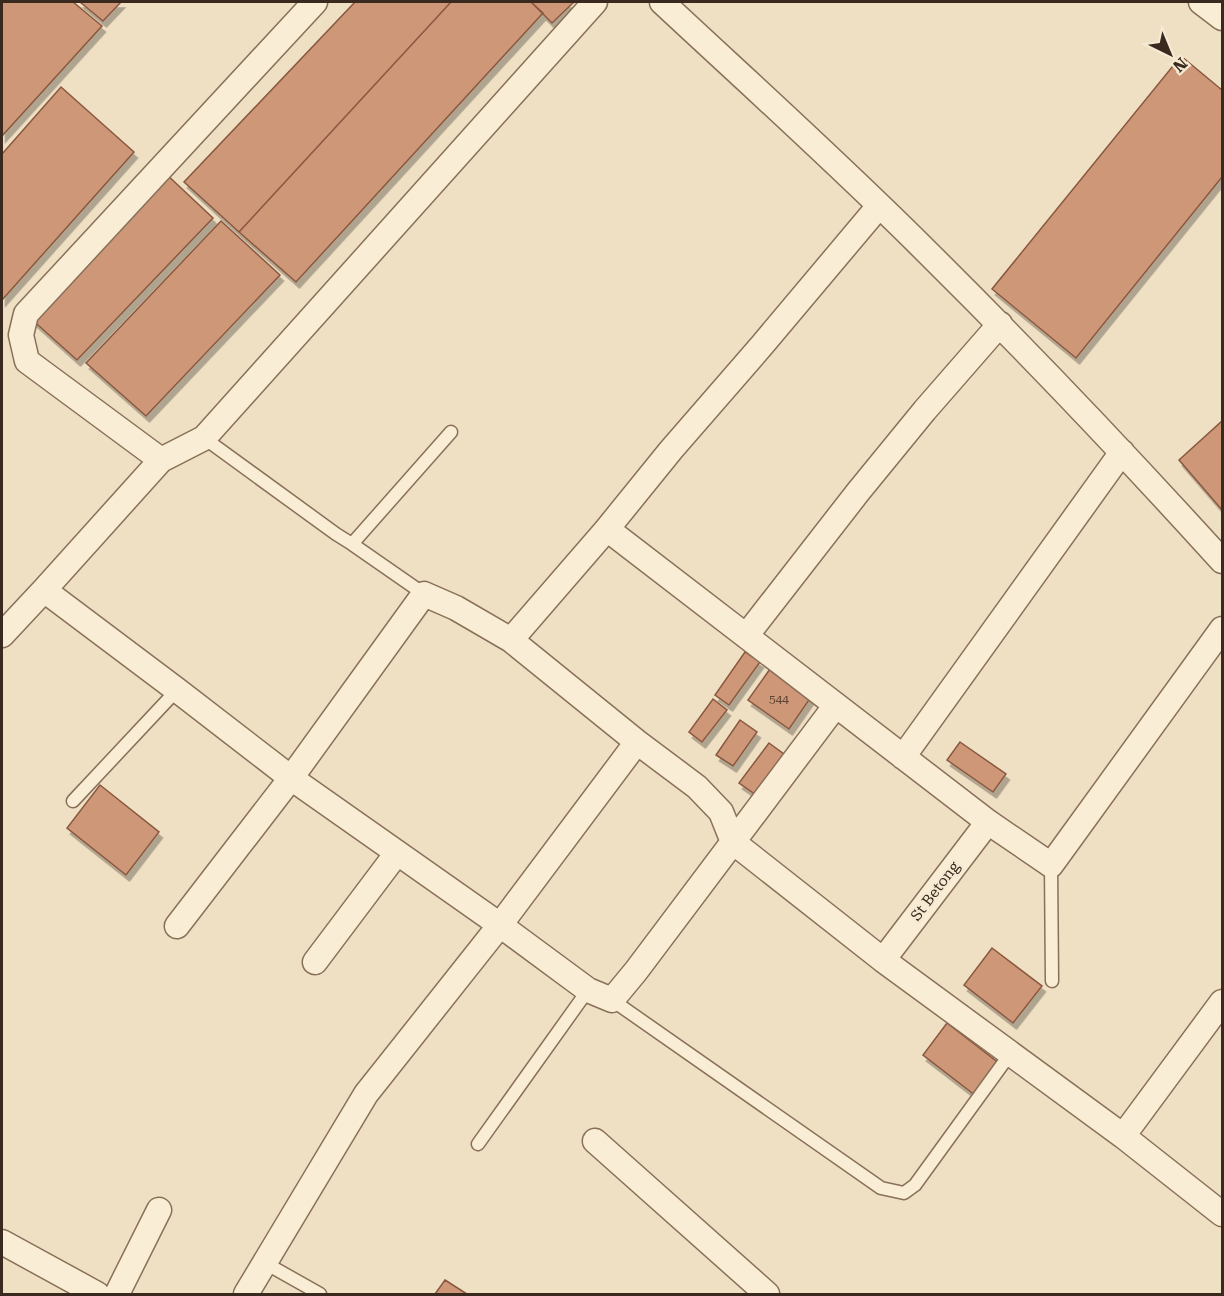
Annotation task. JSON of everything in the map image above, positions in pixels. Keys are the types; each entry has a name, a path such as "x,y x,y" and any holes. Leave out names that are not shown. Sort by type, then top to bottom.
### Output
{"street":[{"path":"161,460 27,361 21,335 26,314 315,2"},
{"path":"2,635 161,460 204,438 595,2"},
{"path":"662,2 879,206 1000,324 1222,561"},
{"path":"1201,2 1222,18"},
{"path":"511,640 879,206"},
{"path":"746,636 865,483 1000,324"},
{"path":"903,757 1122,452"},
{"path":"607,529 988,822 1051,865 1222,629"},
{"path":"44,590 291,778 588,990 612,1000 836,705"},
{"path":"177,927 291,778 424,594 456,608 511,640 637,742 697,787 721,812 733,842 883,960 1123,1136 1222,1214"},
{"path":"246,1294 366,1094 500,925 637,742"},
{"name":"St Betong","path":"883,960 988,822"},
{"path":"315,962 397,852"},
{"path":"1123,1136 1222,1002"},
{"path":"595,1141 767,1294"},
{"path":"117,1294 159,1210"},
{"path":"2,1242 98,1294"}],"lane":[{"path":"352,544 451,432"},
{"path":"204,438 336,534 424,594"},
{"path":"73,801 177,690"},
{"path":"1051,865 1052,981"},
{"path":"478,1144 588,990"},
{"path":"612,1000 881,1188 904,1193 915,1185 1010,1054"},
{"path":"265,1263 320,1294"}],"building":[{"path":"2,2 73,2 102,26 2,136"},
{"path":"80,2 121,2 103,21"},
{"path":"355,2 451,2 239,232 184,182"},
{"path":"451,2 531,2 543,13 296,282 239,232"},
{"path":"531,2 574,2 552,23"},
{"path":"1181,56 1222,90 1222,177 1076,358 992,289"},
{"path":"61,87 134,152 2,300 2,154"},
{"path":"164,172 213,218 77,360 29,317"},
{"path":"221,221 280,275 146,416 86,363"},
{"path":"1222,421 1222,510 1179,460"},
{"path":"745,652 760,662 729,705 715,695"},
{"path":"770,669 811,697 789,729 748,700"},
{"path":"713,699 727,710 702,742 689,732"},
{"path":"740,720 757,732 733,766 716,755"},
{"path":"960,742 1006,774 993,792 947,760"},
{"path":"769,743 788,757 759,797 739,783"},
{"path":"100,785 159,832 126,875 67,828"},
{"path":"992,948 1042,986 1013,1023 964,985"},
{"path":"947,1023 1000,1064 976,1096 923,1055"},
{"path":"445,1280 467,1294 435,1294"}]}
